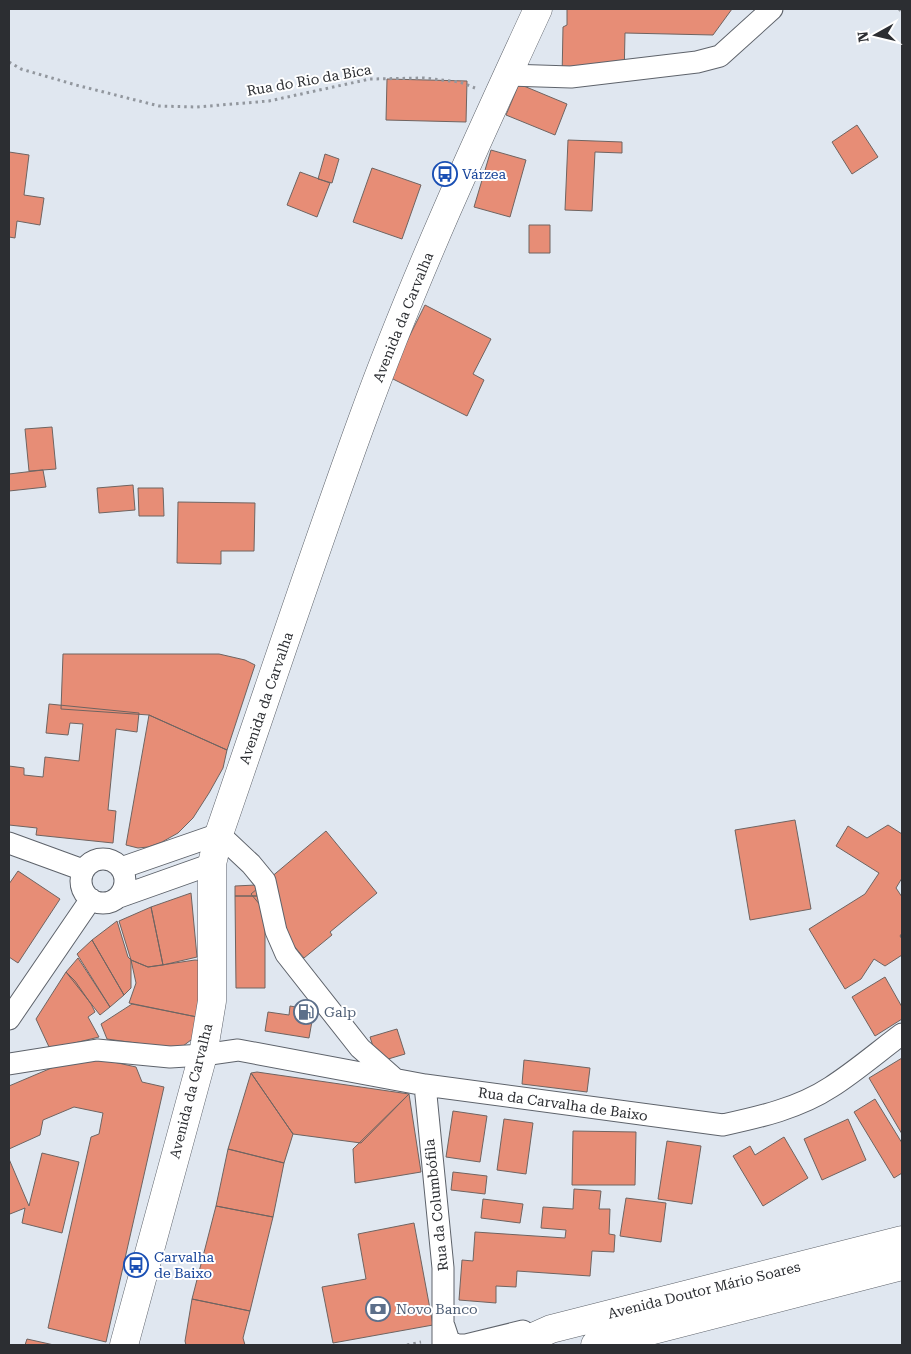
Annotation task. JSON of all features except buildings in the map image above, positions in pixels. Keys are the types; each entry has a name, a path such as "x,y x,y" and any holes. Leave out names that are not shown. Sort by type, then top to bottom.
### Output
{"street":[{"name":"Avenida da Carvalha","path":"124,1345 202,1055 212,1001 212,864 219,834 363,418 407,304 502,86 538,9"},
{"path":"502,86 697,62 720,56 772,9"},
{"path":"122,868 219,834 266,881 276,932 286,954 360,1048 395,1079"},
{"path":"9,843 83,870"},
{"path":"119,897 126,883 122,868 110,859 102,858 88,864 83,870 81,883 86,895 98,903 106,903 212,864"},
{"path":"9,1019 91,899"},
{"name":"Rua da Carvalha de Baixo","path":"9,1064 97,1050 170,1057 238,1050 424,1085 723,1125 785,1109 830,1088 902,1034"},
{"name":"Rua da Columbófila","path":"424,1085 443,1268 444,1336 458,1345 466,1345 521,1331 551,1329"},
{"name":"Avenida Doutor Mário Soares","path":"506,1345 524,1341 551,1329 902,1240"},
{"name":"Avenida Doutor Mário Soares","path":"595,1345 902,1266"}],"path":[{"path":"899,9 902,12"},
{"name":"Rua do Rio da Bica","path":"9,62 21,69 159,106 197,107 270,101 370,79 424,78 502,86"}],"place":[{"name":"Várzea","path":"445,174"},
{"name":"Galp","path":"306,1012"},
{"name":"Carvalha de Baixo","path":"136,1265"},
{"name":"Novo Banco","path":"378,1309"}]}
